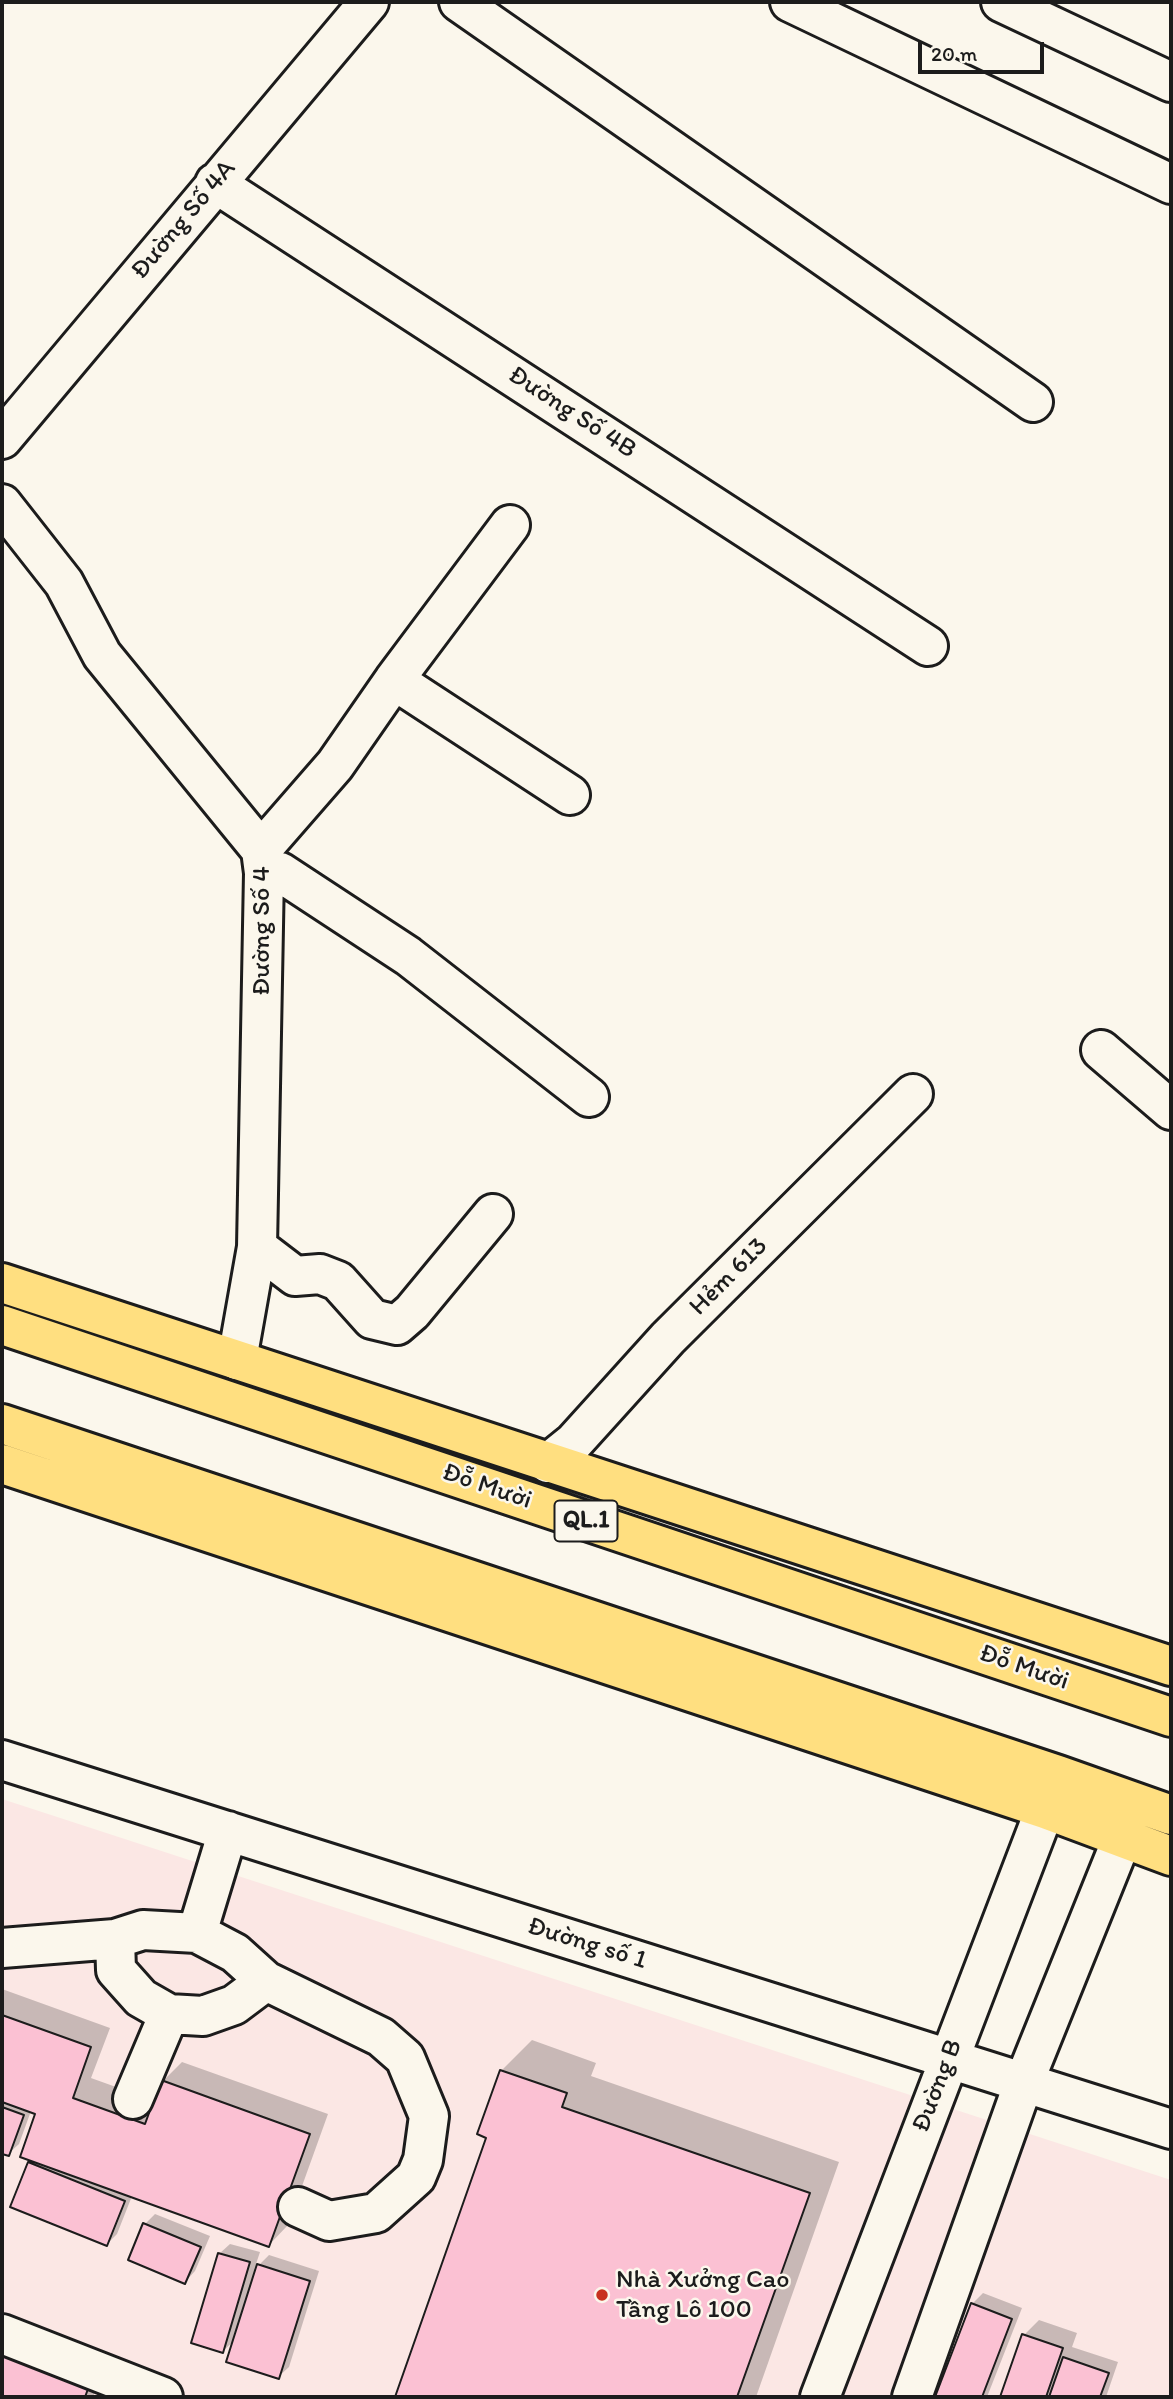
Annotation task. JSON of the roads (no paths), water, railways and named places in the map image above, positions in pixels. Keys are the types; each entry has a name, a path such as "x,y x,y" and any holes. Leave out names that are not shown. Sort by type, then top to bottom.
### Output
{"highway":[{"name":"Đỗ Mười","path":"2,1283 1171,1666"},
{"name":"Đỗ Mười","path":"2,1325 1171,1717"},
{"path":"2,1424 1051,1792 1122,1839 1171,1856"},
{"path":"2,1464 1051,1792 1131,1801 1171,1815"}],"street":[{"name":"Đường Số 4A","path":"2,439 369,2"},
{"path":"458,2 1033,402"},
{"path":"790,2 1171,184"},
{"path":"1001,2 1171,82"},
{"name":"Đường Số 4B","path":"215,183 928,646"},
{"name":"Đường Số 4","path":"2,504 64,583 102,655 263,862 257,1247 237,1360"},
{"path":"510,525 263,862 408,957 589,1097"},
{"path":"394,680 570,796"},
{"path":"1101,1050 1171,1110"},
{"name":"Hẻm 613","path":"548,1463 574,1442 668,1338 913,1094"},
{"path":"257,1247 295,1276 320,1274 338,1281 372,1319 397,1325 412,1312 493,1214"},
{"name":"Đường số 1","path":"2,1760 1171,2129"},
{"name":"Đường B","path":"820,2397 1051,1792"},
{"path":"912,2397 1024,2082 1122,1839 1131,1801"},
{"path":"197,1933 228,1831"},
{"path":"2,1948 116,1939 143,1930 197,1933 235,1954 266,1982 380,2037 405,2059 429,2116 424,2160 416,2178 376,2213 329,2221 298,2207"},
{"path":"116,1939 116,1970 141,1998 169,2014 203,2016 234,2005 266,1982"},
{"path":"134,2099 169,2014"},
{"path":"2,2334 163,2397"}],"place":[{"name":"Nhà Xưởng Cao Tầng Lô 100","path":"602,2295"}]}
